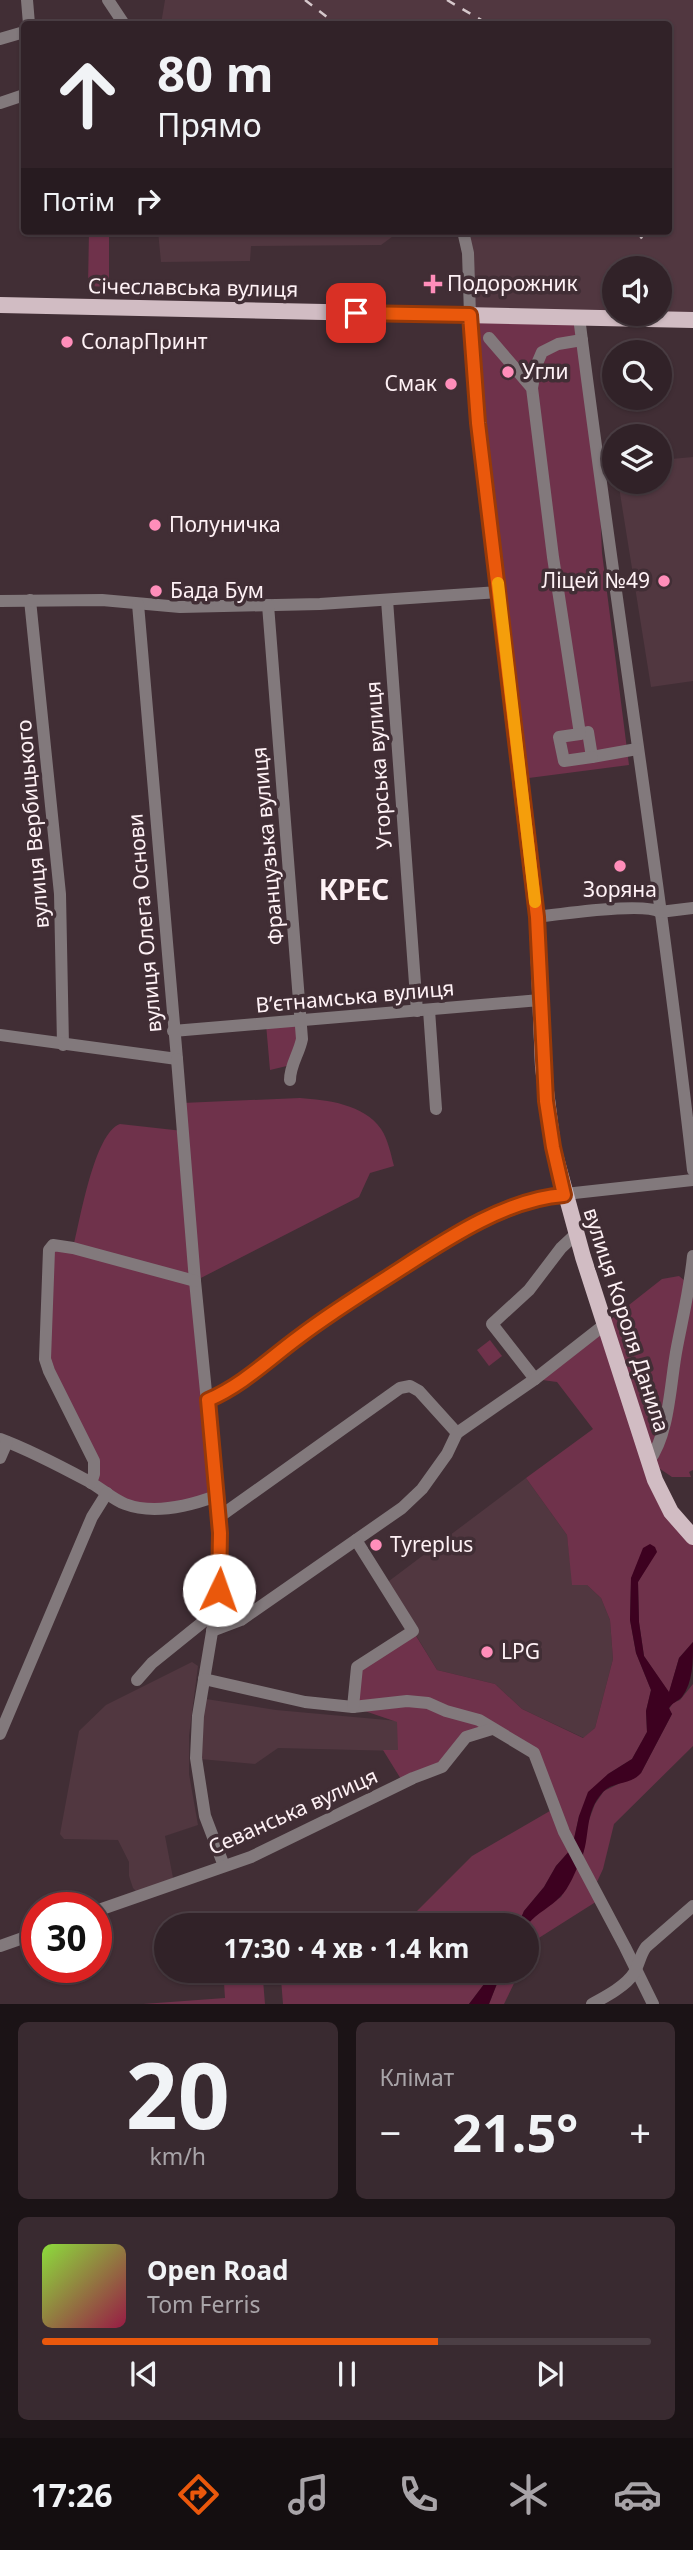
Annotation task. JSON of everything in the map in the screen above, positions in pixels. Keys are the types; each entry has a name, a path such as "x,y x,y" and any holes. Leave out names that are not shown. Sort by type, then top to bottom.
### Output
{"main road":[{"name":"Січеславська вулиця","path":"0,305 693,320"},
{"name":"вулиця Короля Данила","path":"470,315 478,423 537,917 546,1101 553,1147 564,1195 649,1461 662,1497 681,1525 693,1537"}],"street":[{"path":"27,0 29,21"},
{"path":"108,0 122,21"},
{"path":"0,39 21,33"},
{"path":"0,103 21,96"},
{"path":"464,235 468,253 470,315"},
{"path":"579,317 676,1016 693,1170"},
{"path":"489,338 532,388"},
{"path":"580,734 553,557 532,388 542,352 558,344 582,340"},
{"path":"0,601 102,600 170,607 387,600 499,592"},
{"name":"вулиця Вербицького","path":"30,600 60,894 63,1045"},
{"name":"Угорська вулиця","path":"387,600 423,1011 436,1109"},
{"name":"вулиця Олега Основи","path":"0,1035 177,1059 138,604"},
{"name":"Французька вулиця","path":"268,605 302,1039 299,1053 291,1065 290,1080"},
{"path":"592,757 588,732 559,737 564,761 592,757 637,750"},
{"path":"537,917 638,908 660,912 693,908"},
{"name":"Вʼєтнамська вулиця","path":"173,1031 540,1000"},
{"path":"177,1059 195,1281 219,1517 220,1560 198,1716 197,1778 205,1816 224,1866"},
{"path":"208,1400 233,1387 318,1323 440,1243 473,1225 534,1200 693,1180"},
{"path":"535,1378 492,1324 529,1290 547,1264 576,1234"},
{"path":"91,1483 94,1461 45,1359 49,1250 53,1245 73,1248 195,1281"},
{"path":"649,1461 664,1431 677,1345 689,1293 693,1256"},
{"path":"212,1631 241,1620 402,1508 422,1489 447,1454 457,1433 604,1325"},
{"path":"219,1517 400,1388 410,1386 419,1391 457,1433"},
{"path":"0,1458 3,1441 91,1483 125,1504 142,1508 185,1507 216,1496"},
{"path":"0,1734 92,1517 107,1493"},
{"path":"353,1707 357,1667 413,1630 356,1541"},
{"path":"138,1680 152,1663 214,1613"},
{"path":"204,1679 285,1699 353,1707 407,1701 428,1703 479,1720 534,1753 564,1832 653,2004"},
{"name":"Севанська вулиця","path":"112,1905 242,1861 413,1778 436,1770 447,1762 466,1737 492,1729"},
{"path":"592,2004 635,1972 640,1955 646,1947 693,1906"},
{"path":"0,1946 21,1939"}],"shaded area":[{"path":"165,0 693,0 693,320 672,320 672,256 602,256 602,318 470,315 463,235 672,235 672,21 162,21"},
{"path":"89,235 109,235 109,287 88,286"},
{"path":"158,235 395,235 381,245 251,246 250,261 161,262"},
{"path":"470,315 579,317 598,465 602,553 629,765 521,779"},
{"name":"Ліцей №49","path":"693,457 693,681 651,687 620,494 672,494 672,459"},
{"path":"301,1021 291,1065 270,1070 266,1024"},
{"path":"300,1098 333,1102 365,1114 381,1129 394,1166 370,1173 359,1197 195,1281 216,1496 142,1508 107,1493 94,1474 49,1371 53,1245 73,1248 96,1160 111,1131 120,1124 183,1131 182,1103"},
{"path":"693,1256 693,1470 689,1472 691,1477 672,1477 650,1462 693,1537 693,1642 679,1658 669,1693 644,1656 639,1622 638,1582 657,1550 631,1578 630,1620 636,1653 651,1690 646,1711 647,1732 632,1759 608,1774 579,1816 572,1848 523,1913 415,1913 472,1856 555,1808 536,1757 492,1729 478,1732 447,1762 404,1784 383,1750 398,1750 397,1722 353,1707 357,1667 413,1631 437,1670 495,1684 522,1709 583,1738 595,1728 613,1659 610,1620 601,1598 587,1585 572,1585 567,1535 526,1478 593,1429 557,1382 535,1379 662,1279 679,1276 690,1285"},
{"path":"490,1340 502,1356 489,1366 477,1350"},
{"path":"526,1478 567,1535 573,1584 587,1585 601,1598 610,1620 613,1659 595,1728 584,1738 522,1709 495,1684 437,1670 385,1584"},
{"path":"650,1544 657,1552 638,1582 639,1622 644,1656 669,1692 679,1658 693,1642 690,1679 682,1697 669,1708 672,1714 641,1773 607,1789 597,1800 590,1817 584,1851 566,1889 539,1915 523,1913 572,1848 588,1792 608,1774 632,1759 647,1732 646,1711 651,1690 636,1653 630,1620 631,1578 643,1548"},
{"path":"192,1662 198,1666 189,1736 189,1774 198,1825 165,1836 174,1883 140,1895 133,1888 129,1876 129,1862 118,1840 64,1839 60,1834 79,1731 106,1705"},
{"path":"693,1684 693,1746 614,1824 603,1869 595,1886 602,1898 539,1938 537,1913 561,1897 583,1856 586,1828 595,1804 604,1791 641,1773 672,1714 669,1709 673,1703 680,1700"},
{"path":"206,1699 276,1710 398,1721 398,1751 278,1748 255,1764 200,1759 199,1737"},
{"path":"224,1983 263,1983 265,2004 143,2004 225,1998"},
{"path":"281,1983 485,1983 469,2004 283,2004"},
{"path":"485,1983 497,1983 489,2004 469,2004"},
{"path":"497,1983 514,1983 504,2004 489,2004"}],"railway":[{"path":"305,0 332,21"},
{"path":"447,0 483,21"},
{"path":"640,235 643,240"}],"slow traffic":[{"path":"498,583 535,902"}],"place":[{"name":"Подорожник","path":"433,284"},
{"name":"СоларПринт","path":"67,342"},
{"name":"Угли","path":"508,372"},
{"name":"Смак","path":"451,384"},
{"name":"Полуничка","path":"155,525"},
{"name":"Ліцей №49","path":"664,581"},
{"name":"Бада Бум","path":"156,591"},
{"name":"Зоряна","path":"620,866"},
{"name":"Tyreplus","path":"376,1545"},
{"name":"LPG","path":"487,1652"}],"district":[{"name":"КРЕС","path":"354,890"}],"route":[{"path":"219,1590 220,1533 208,1400 233,1387 318,1323 440,1243 473,1225 534,1200 564,1195 546,1101 537,917 478,423 470,315 356,313"}]}
